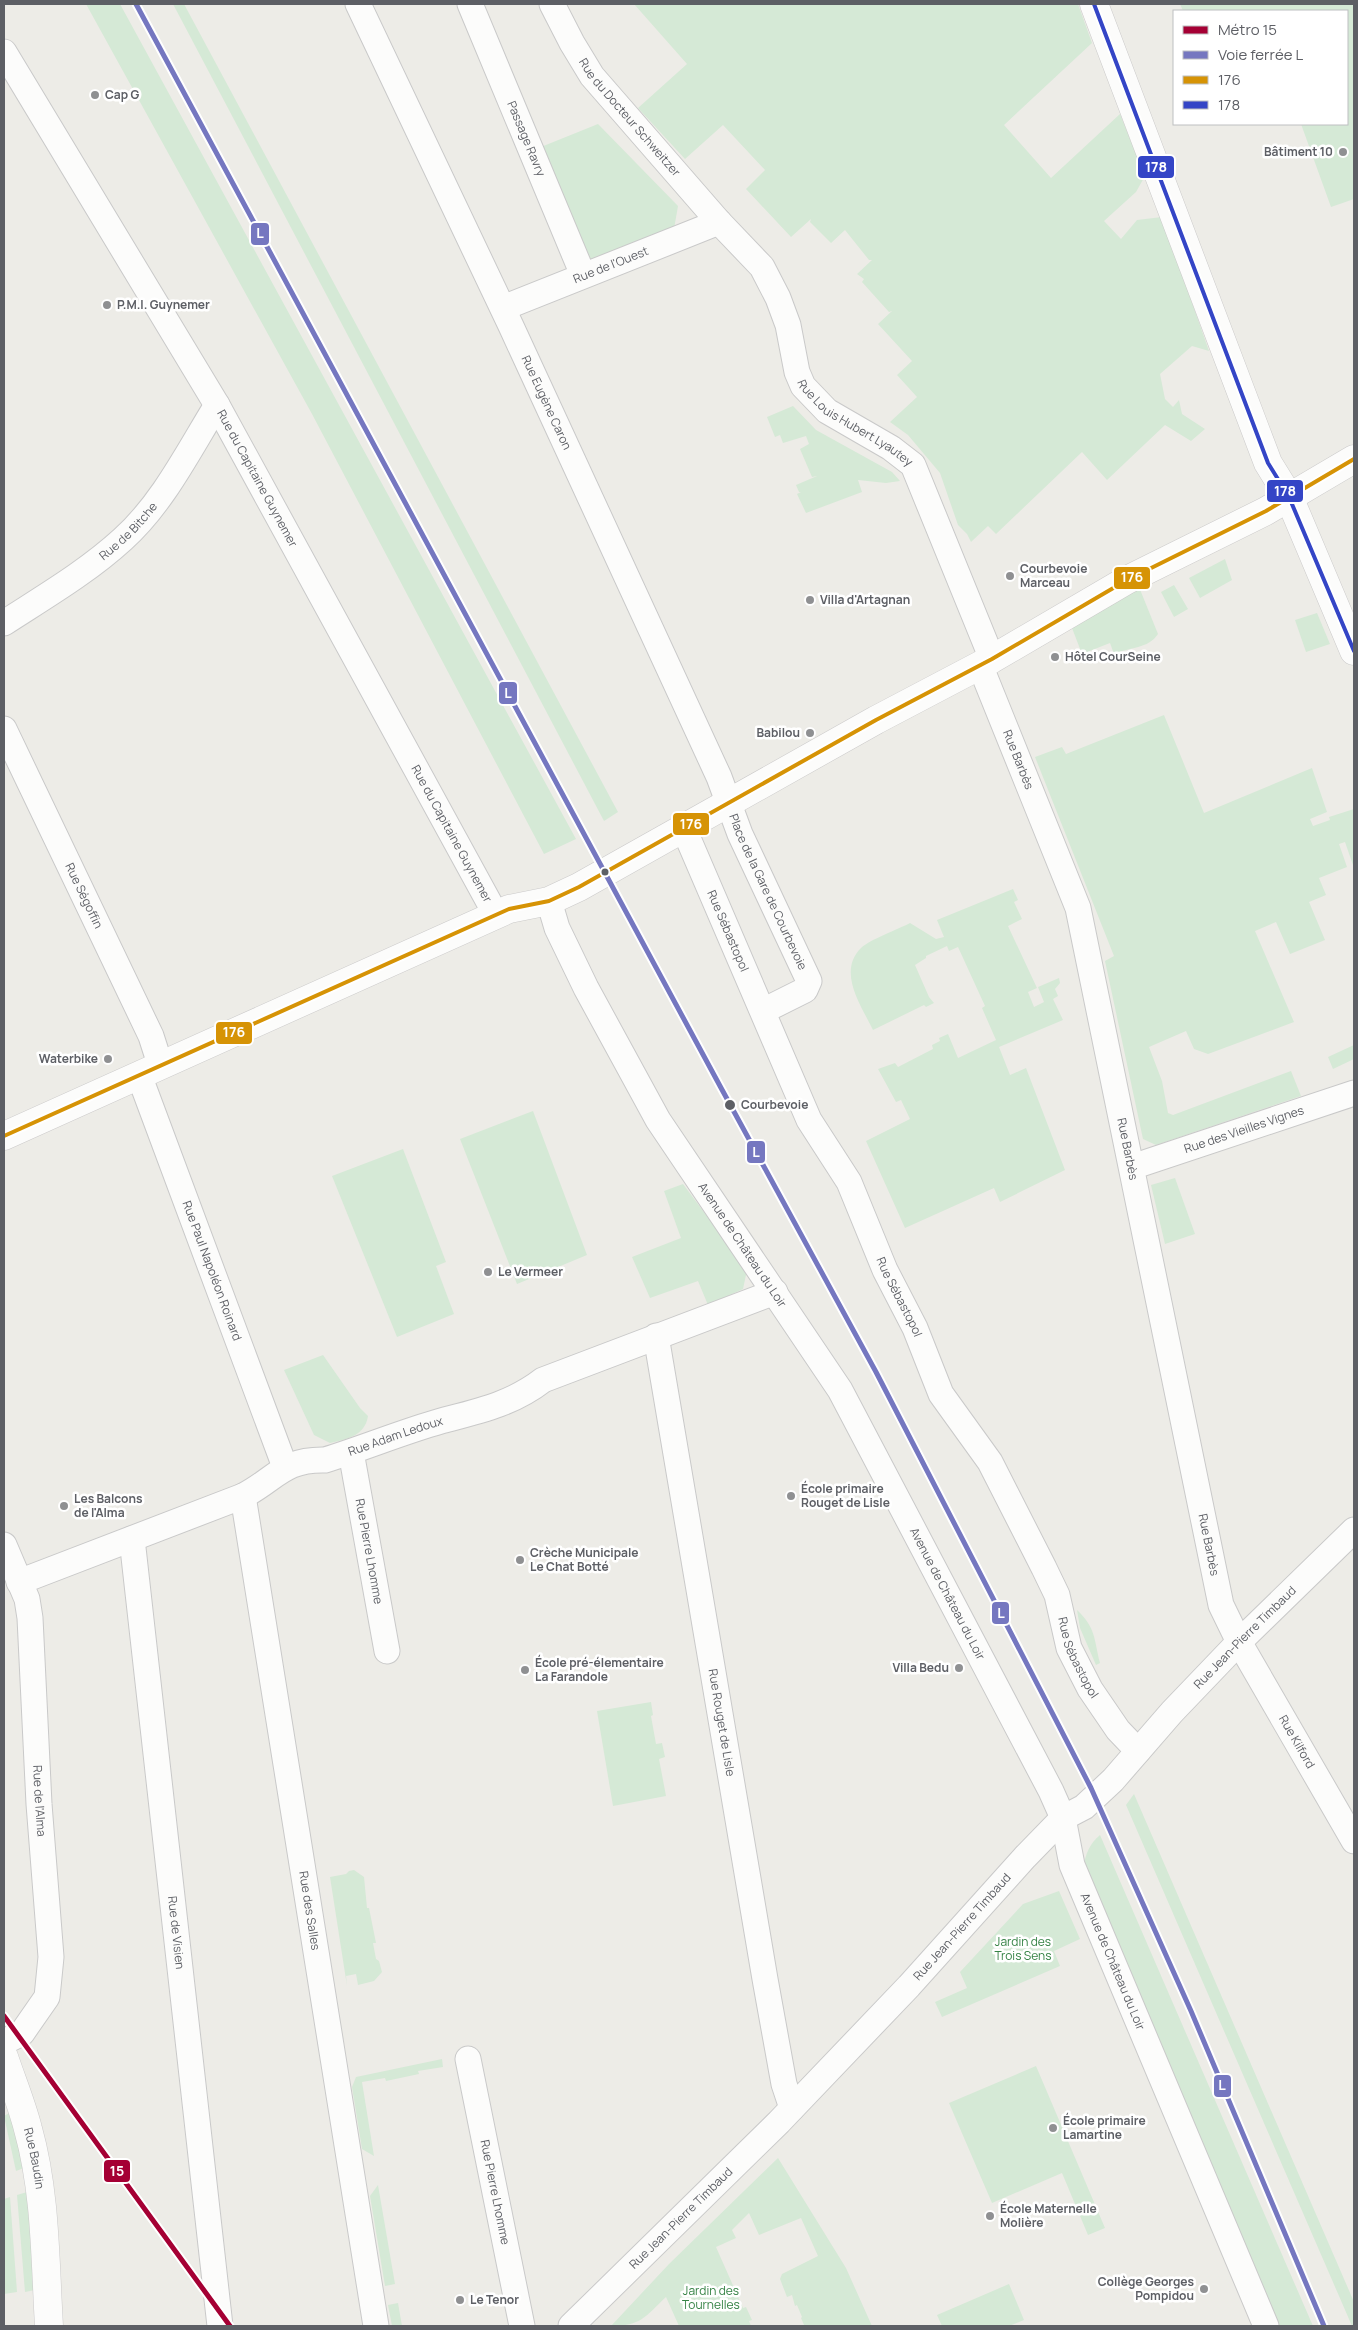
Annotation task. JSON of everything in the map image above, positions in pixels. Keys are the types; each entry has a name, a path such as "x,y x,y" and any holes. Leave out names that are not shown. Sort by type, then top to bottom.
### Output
{"street":[{"name":"Rue Eugène Caron","path":"358,4 503,308 719,777 728,804"},
{"name":"Passage Ravry","path":"470,4 583,275"},
{"name":"Rue du Docteur Schweitzer","path":"552,4 592,76 719,222"},
{"path":"1094,4 1268,463 1289,497 1354,651"},
{"name":"Rue du Capitaine Guynemer","path":"4,52 217,405 496,915"},
{"name":"Rue de l'Ouest","path":"503,308 719,222"},
{"name":"Rue Louis Hubert Lyautey","path":"719,222 762,267 778,298 788,325 797,372 803,386 827,411 891,448 913,466 986,662"},
{"name":"Rue de Bitche","path":"4,623 84,570 123,539 152,507 217,405"},
{"path":"4,1136 509,909 549,901 612,870 876,720 986,662 1128,580 1289,497 1354,459"},
{"name":"Rue Barbès","path":"986,662 1078,908 1221,1605 1239,1642"},
{"name":"Rue Ségoffin","path":"4,729 151,1036 150,1070"},
{"name":"Place de la Gare de Courbevoie","path":"728,804 809,981 805,990 769,1008 761,1007"},
{"name":"Rue Sébastopol","path":"684,829 809,1120 849,1182 885,1270 915,1328 941,1394 990,1462 1044,1568 1057,1595 1069,1648 1090,1689 1118,1730 1138,1750"},
{"name":"Avenue de Château du Loir","path":"549,901 557,928 586,988 658,1120 840,1390 1063,1818 1072,1865 1266,2326"},
{"name":"Rue Paul Napoléon Roinard","path":"150,1070 285,1467"},
{"name":"Rue des Vieilles Vignes","path":"1132,1167 1354,1093"},
{"name":"Rue Adam Ledoux","path":"20,1582 243,1496 258,1488 285,1467 308,1460 325,1460 441,1421 468,1415 524,1395 544,1380 775,1292"},
{"name":"Rue Rouget de Lisle","path":"656,1336 767,1988 784,2084 792,2108"},
{"name":"Rue Pierre Lhomme","path":"350,1452 387,1651"},
{"name":"Rue des Salles","path":"243,1496 376,2326"},
{"name":"Rue Jean-Pierre Timbaud","path":"571,2326 792,2108 909,1986 1025,1857 1063,1818 1084,1806 1113,1780 1172,1712 1239,1642 1352,1538"},
{"name":"Rue de Visien","path":"132,1539 220,2326"},
{"name":"Rue de l'Alma","path":"4,1545 27,1599 30,1618 39,1804 51,1956 47,1997 22,2033 4,2042"},
{"name":"Rue Kilford","path":"1239,1642 1354,1842"},
{"name":"Rue Baudin","path":"4,2057 29,2131 42,2211 49,2326"},
{"name":"Rue Pierre Lhomme","path":"468,2059 522,2326"}],"green space":[{"path":"86,4 120,4 576,839 544,854 312,414"},
{"path":"173,4 184,4 618,812 604,821"},
{"path":"634,4 1078,4 1092,43 1004,125 1051,178 1120,114 1145,176 1136,192 1104,221 1121,239 1137,220 1162,217 1209,351 1192,346 1160,374 1165,399 1173,407 1179,400 1182,414 1205,429 1191,441 1165,425 1107,480 1082,452 996,534 988,526 971,542 967,534 958,525 940,473 908,435 890,422 917,397 897,375 912,361 878,324 892,311 889,312 862,282 864,279 857,274 872,260 869,260 845,230 831,243 810,222 811,219 791,237 746,189 765,170 723,125 685,159 638,108 687,64"},
{"path":"1180,4 1354,4 1354,199 1331,207 1301,125 1348,125 1348,10 1183,10"},
{"path":"598,124 678,206 674,229 583,264 536,149"},
{"path":"793,406 816,430 892,472 900,481 886,483 858,480 862,492 806,513 797,494 801,492 799,492 796,485 817,476 812,477 800,449 809,444 806,436 783,443 780,435 775,437 767,417"},
{"path":"1225,559 1232,580 1200,598 1189,578"},
{"path":"1174,585 1188,609 1174,617 1161,592"},
{"path":"1139,587 1158,634 1154,639 1144,645 1114,654 1110,643 1082,654 1072,628"},
{"path":"1317,613 1330,644 1306,652 1295,620"},
{"path":"1164,715 1204,813 1312,768 1327,812 1310,819 1313,826 1330,820 1329,817 1354,809 1354,868 1345,842 1339,844 1347,867 1319,878 1326,895 1309,902 1325,940 1290,954 1276,922 1255,931 1294,1022 1208,1054 1194,1049 1186,1031 1149,1047 1162,1081 1168,1113 1173,1115 1291,1071 1301,1096 1156,1145 1143,1139 1105,961 1114,956 1035,757 1062,747 1066,754"},
{"path":"1013,889 1018,900 1014,902 1022,919 1008,926 1037,988 1028,992 1034,1007 1044,1002 1038,987 1059,978 1060,983 1055,989 1058,996 1053,999 1063,1020 999,1047 1010,1075 1026,1068 1065,1170 1000,1202 994,1188 905,1228 866,1141 910,1119 901,1100 896,1102 878,1069 895,1063 898,1067 933,1049 932,1045 940,1041 939,1038 948,1034 958,1058 996,1040 982,1008 985,1006 958,947 949,951 947,946 926,956 926,958 915,965 929,997 934,1003 926,1007 924,1005 873,1030 858,999 851,978 851,967 854,957 865,945 910,923 936,939 944,937 937,920"},
{"path":"1354,1045 1354,1059 1333,1069 1328,1057"},
{"path":"533,1111 587,1255 517,1284 460,1139"},
{"path":"403,1149 446,1262 436,1266 454,1314 397,1337 332,1176"},
{"path":"1175,1178 1195,1234 1165,1244 1151,1185"},
{"path":"683,1184 747,1270 743,1289 708,1305 698,1281 650,1298 632,1257 681,1238 664,1191"},
{"path":"323,1355 360,1408 368,1416 363,1428 354,1436 330,1443 314,1435 284,1370"},
{"path":"1077,1610 1091,1628 1100,1663 1096,1665 1080,1628"},
{"path":"651,1702 653,1715 651,1716 656,1744 662,1743 665,1757 659,1759 666,1796 613,1806 597,1711"},
{"path":"1134,1794 1354,2302 1354,2326 1352,2326 1126,1805"},
{"path":"1100,1835 1313,2326 1274,2326 1083,1867 1088,1850"},
{"path":"354,1870 364,1877 367,1908 369,1908 376,1943 373,1943 376,1959 379,1961 382,1972 374,1981 358,1985 356,1974 346,1976 347,1986 330,1877 346,1874"},
{"name":"Jardin des Trois Sens","path":"1059,1891 1080,1939 1054,1951 1060,1966 942,2017 935,2002 967,1988 960,1972 1023,1904"},
{"path":"442,2059 443,2067 418,2071 419,2074 386,2081 385,2078 362,2082 374,2156 362,2149 352,2087 356,2077"},
{"path":"1036,2066 1105,2228 1088,2235 1062,2173 992,2203 949,2103"},
{"path":"11,2112 24,2168 16,2171 4,2116"},
{"name":"Jardin des Tournelles","path":"778,2158 846,2268 872,2326 804,2325 792,2295 787,2297 780,2279 782,2274 818,2256 801,2218 759,2235 749,2213 732,2230 736,2238 716,2247 743,2308 746,2307 752,2320 749,2321 751,2326 679,2326 666,2297 642,2319 621,2326 611,2326 669,2264"},
{"path":"378,2185 395,2284 385,2286 370,2196"},
{"path":"27,2192 35,2290 25,2292 17,2195"},
{"path":"10,2197 17,2292 4,2294 4,2199"},
{"path":"1009,2284 1024,2320 1009,2326 942,2326 937,2315"},
{"path":"398,2303 402,2326 392,2326 388,2305"}],"metro line":[{"name":"15","path":"4,2016 230,2326"}],"rail line":[{"name":"L","path":"136,4 876,1372 1091,1788 1191,2011 1324,2326"}],"transit line":[{"name":"178","path":"1094,4 1268,463 1289,497 1354,651"},
{"name":"176","path":"4,1136 509,909 549,901 579,887 876,720 992,659 1127,580 1266,511 1354,459"}],"place":[{"name":"Cap G","path":"95,95"},
{"name":"Bâtiment 10","path":"1343,152"},
{"name":"P.M.I. Guynemer","path":"107,305"},
{"name":"Courbevoie Marceau","path":"1010,576"},
{"name":"Villa d'Artagnan","path":"810,600"},
{"name":"Hôtel CourSeine","path":"1055,657"},
{"name":"Babilou","path":"810,733"},
{"name":"Waterbike","path":"108,1059"},
{"name":"Courbevoie","path":"730,1105"},
{"name":"Le Vermeer","path":"488,1272"},
{"name":"École primaire Rouget de Lisle","path":"791,1496"},
{"name":"Les Balcons de l'Alma","path":"64,1506"},
{"name":"Crèche Municipale Le Chat Botté","path":"520,1560"},
{"name":"Villa Bedu","path":"959,1668"},
{"name":"École pré-élementaire La Farandole","path":"525,1670"},
{"name":"École primaire Lamartine","path":"1053,2128"},
{"name":"École Maternelle Molière","path":"990,2216"},
{"name":"Collège Georges Pompidou","path":"1204,2289"},
{"name":"Le Tenor","path":"460,2300"}]}
